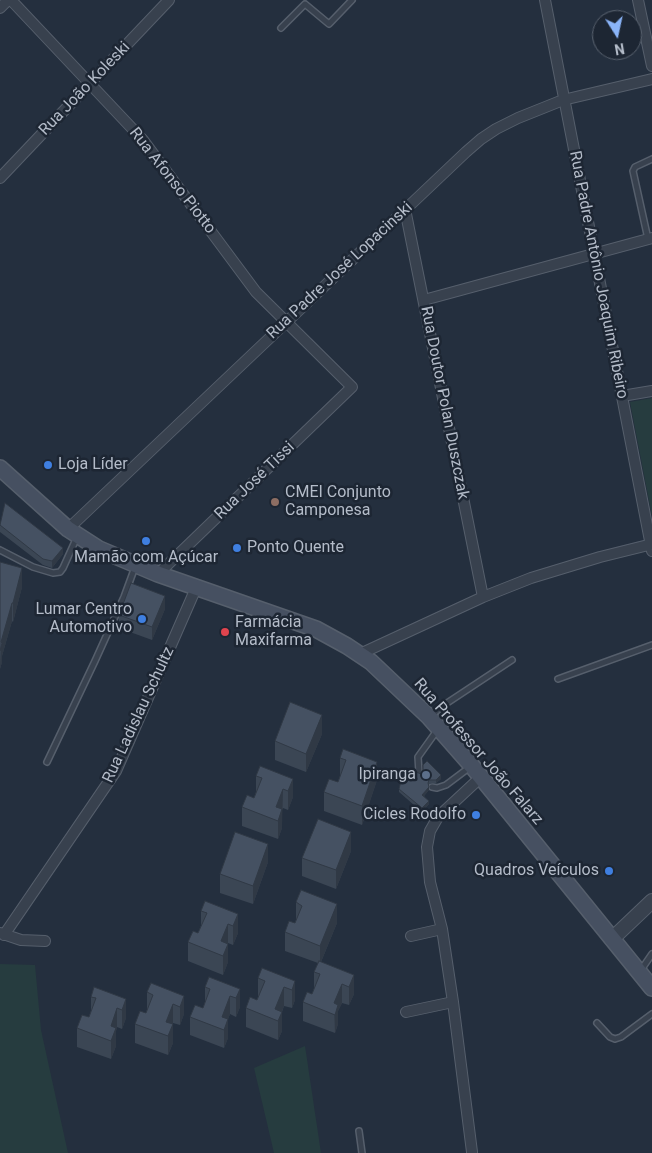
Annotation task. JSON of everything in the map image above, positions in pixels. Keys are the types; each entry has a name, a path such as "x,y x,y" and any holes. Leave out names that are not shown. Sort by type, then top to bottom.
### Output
{"main road":[{"name":"Rua Professor João Falarz","path":"0,468 73,532 104,552 135,566 316,629 360,654 383,672 433,723 476,772 652,988"}],"street":[{"path":"0,8 9,0"},
{"name":"Rua Afonso Piotto","path":"9,0 150,147 256,292 352,387"},
{"name":"Rua João Koleski","path":"0,178 169,0"},
{"name":"Rua Padre Antônio Joaquim Ribeiro","path":"545,0 563,100 652,546"},
{"path":"638,0 652,66"},
{"name":"Rua Padre José Lopacinski","path":"73,532 287,322 481,139 518,118 563,100 652,80"},
{"name":"Rua Doutor Polan Duszczak","path":"405,209 483,597"},
{"path":"424,300 650,238"},
{"name":"Rua José Tissi","path":"158,574 352,387"},
{"path":"622,396 652,391"},
{"path":"360,654 483,597 531,578 558,569 652,546"},
{"name":"Rua Ladislau Schultz","path":"2,934 116,771 196,588"},
{"path":"472,1152 453,1002 442,929 430,882 427,848 430,831 438,817 476,772"},
{"path":"612,938 652,902"},
{"path":"411,936 442,929"},
{"path":"2,934 21,940 45,940"},
{"path":"406,1012 453,1002"}],"lane":[{"path":"281,28 305,4 329,24 352,0"},
{"path":"650,238 633,172 635,167 652,159"},
{"path":"0,550 33,567 53,573 60,572 73,532"},
{"path":"47,762 124,597 135,566"},
{"path":"558,679 652,645"},
{"path":"419,773 418,757 442,707 512,660"},
{"path":"432,787 437,788 446,785 476,772"},
{"path":"640,973 652,954"},
{"path":"597,1023 610,1037 615,1039 621,1037 652,1014"},
{"path":"359,1131 362,1153"}],"green space":[{"path":"652,398 652,516 630,402"},
{"path":"0,964 35,965 41,1030 68,1153 0,1153"},
{"path":"305,1046 321,1153 274,1153 254,1068"}],"building":[{"path":"5,503 63,548 52,561 43,559 0,525"},
{"path":"0,562 22,568 0,651"},
{"path":"131,583 165,596 152,627 119,615"},
{"path":"290,702 322,715 306,754 275,741"},
{"path":"343,749 377,762 362,806 324,792 329,779 338,782 346,760 340,758"},
{"path":"427,761 441,775 436,780 429,780 429,787 422,795 429,801 422,808 399,789 402,777 406,781 416,772 421,774 423,765"},
{"path":"260,766 293,779 288,791 283,789 276,807 282,809 278,821 242,807 247,795 254,798 262,778 256,776"},
{"path":"318,819 351,832 336,870 302,858"},
{"path":"235,832 268,844 253,886 220,874"},
{"path":"301,890 337,904 320,946 285,932 289,921 295,923 302,906 296,902"},
{"path":"205,901 238,914 233,926 228,924 221,941 228,944 223,956 188,942 193,931 198,933 207,913 201,911"},
{"path":"319,961 354,975 349,987 342,984 334,1003 338,1005 335,1015 303,1002 307,992 312,994 320,974 314,972"},
{"path":"262,968 295,981 292,990 284,987 275,1009 282,1012 278,1021 246,1008 250,997 257,1000 265,981 258,978"},
{"path":"209,977 240,989 236,998 230,996 222,1017 228,1019 224,1030 190,1017 195,1005 203,1008 210,989 205,987"},
{"path":"151,983 184,996 180,1007 173,1004 166,1022 173,1024 168,1036 135,1024 140,1011 146,1013 153,995 147,992"},
{"path":"94,987 126,999 122,1010 117,1008 111,1026 116,1028 111,1041 77,1028 82,1015 89,1017 96,998 91,997"}],"place":[{"name":"Loja Líder","path":"48,465"},
{"name":"CMEI Conjunto Camponesa","path":"275,502"},
{"name":"Mamão com Açúcar","path":"146,541"},
{"name":"Ponto Quente","path":"237,548"},
{"name":"Lumar Centro Automotivo","path":"142,619"},
{"name":"Farmácia Maxifarma","path":"225,632"},
{"name":"Ipiranga","path":"426,775"},
{"name":"Cicles Rodolfo","path":"476,815"},
{"name":"Quadros Veículos","path":"609,871"}]}
